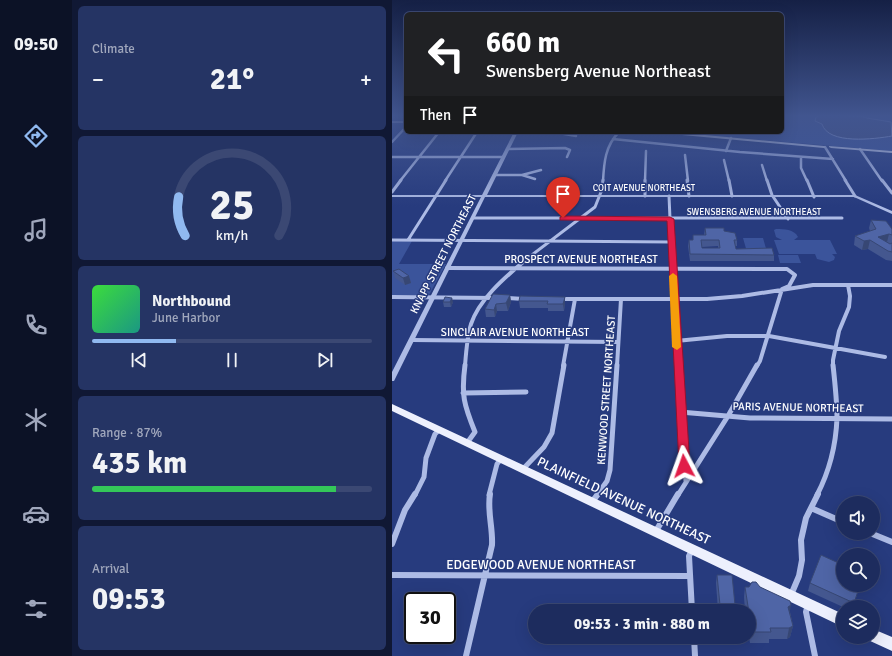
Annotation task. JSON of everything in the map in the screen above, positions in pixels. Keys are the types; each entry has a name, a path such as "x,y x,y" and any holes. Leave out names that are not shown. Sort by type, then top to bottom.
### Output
{"main road":[{"path":"819,146 830,148 892,152"},
{"name":"PLAINFIELD AVENUE NORTHEAST","path":"392,407 836,618"},
{"path":"880,638 892,644"}],"street":[{"path":"392,192 428,146"},
{"path":"408,240 468,146"},
{"name":"KNAPP STREET NORTHEAST","path":"392,379 509,146"},
{"path":"467,443 475,432 465,406 462,386 471,324 486,298 514,268 594,208 600,196 607,152 610,146"},
{"path":"675,146 801,158 833,159"},
{"path":"726,151 728,146"},
{"path":"507,149 565,148 570,150 567,157"},
{"path":"830,148 833,159 855,196"},
{"path":"860,149 884,184 892,192"},
{"path":"645,196 646,151"},
{"path":"685,155 689,196"},
{"path":"392,157 503,157"},
{"path":"801,158 801,168 814,196"},
{"path":"724,160 732,196"},
{"path":"762,165 773,196 780,204 788,219"},
{"path":"494,175 522,175 541,170"},
{"path":"522,175 535,179"},
{"name":"COIT AVENUE NORTHEAST","path":"392,196 855,196 892,212"},
{"path":"669,196 680,412 686,481"},
{"name":"SWENSBERG AVENUE NORTHEAST","path":"473,218 842,218"},
{"path":"392,240 672,242"},
{"name":"PROSPECT AVENUE NORTHEAST","path":"448,268 791,270 795,275 789,286 782,290"},
{"path":"557,299 674,299 742,296 812,285 892,285"},
{"path":"791,596 799,576 802,560 801,540 806,518 826,474 833,447 837,418 833,377 834,348 839,330 849,307 850,296 848,285"},
{"path":"655,532 728,416 760,361 782,290"},
{"path":"392,297 528,298"},
{"path":"523,469 544,447 552,433 575,299"},
{"name":"KENWOOD STREET NORTHEAST","path":"592,502 607,481 610,470 621,299"},
{"path":"676,341 727,336 769,336 885,357"},
{"name":"SINCLAIR AVENUE NORTHEAST","path":"412,340 618,342"},
{"path":"463,393 526,392"},
{"name":"PARIS AVENUE NORTHEAST","path":"680,412 750,418 892,419"},
{"path":"392,544 405,510 420,487 424,477 426,458 435,434 440,429"},
{"path":"466,656 485,576 493,531 488,504 490,491 497,464 501,459"},
{"path":"811,508 836,519"},
{"path":"880,537 892,542"},
{"path":"692,549 689,556 692,604"},
{"name":"EDGEWOOD AVENUE NORTHEAST","path":"392,575 690,576"},
{"path":"808,604 806,612 815,656"},
{"path":"694,644 695,656"}],"shaded area":[{"path":"828,146 892,146 892,151"},
{"path":"785,229 794,232 798,237 794,240 830,240 837,254 832,254 835,257 834,260 829,262 817,259 815,254 779,254 774,240 782,240 776,237 774,230"},
{"path":"743,238 763,238 767,252 747,252"},
{"path":"392,241 412,241 399,264 446,264 429,295 392,295"},
{"path":"778,255 798,255 801,263 780,263"}],"building":[{"path":"871,220 886,221 892,229 892,235 889,234 878,237 890,244 892,243 892,252 870,240 864,241 855,236 876,229"},
{"path":"705,228 724,228 724,231 735,233 737,240 734,240 736,249 772,248 774,255 690,254 689,240 693,240 693,235 706,235","holes":["701,240 719,240 720,248 702,248"]},
{"path":"399,269 409,276 403,278 393,271"},
{"path":"493,294 510,295 506,303 496,304 494,310 485,309"},
{"path":"520,296 565,297 563,304 547,304 548,301 519,301"},
{"path":"445,297 452,298 450,302 443,302"},
{"path":"821,555 836,562 836,592 858,592 855,600 847,600 810,583"},
{"path":"717,575 732,575 735,604 720,604"},
{"path":"752,582 756,582 760,587 790,601 791,605 788,607 793,626 789,628 770,628 771,632 756,632 756,604 748,604 745,587 749,587"}],"slow traffic":[{"path":"673,276 677,347"}],"route":[{"path":"563,218 670,219 684,466"}]}
